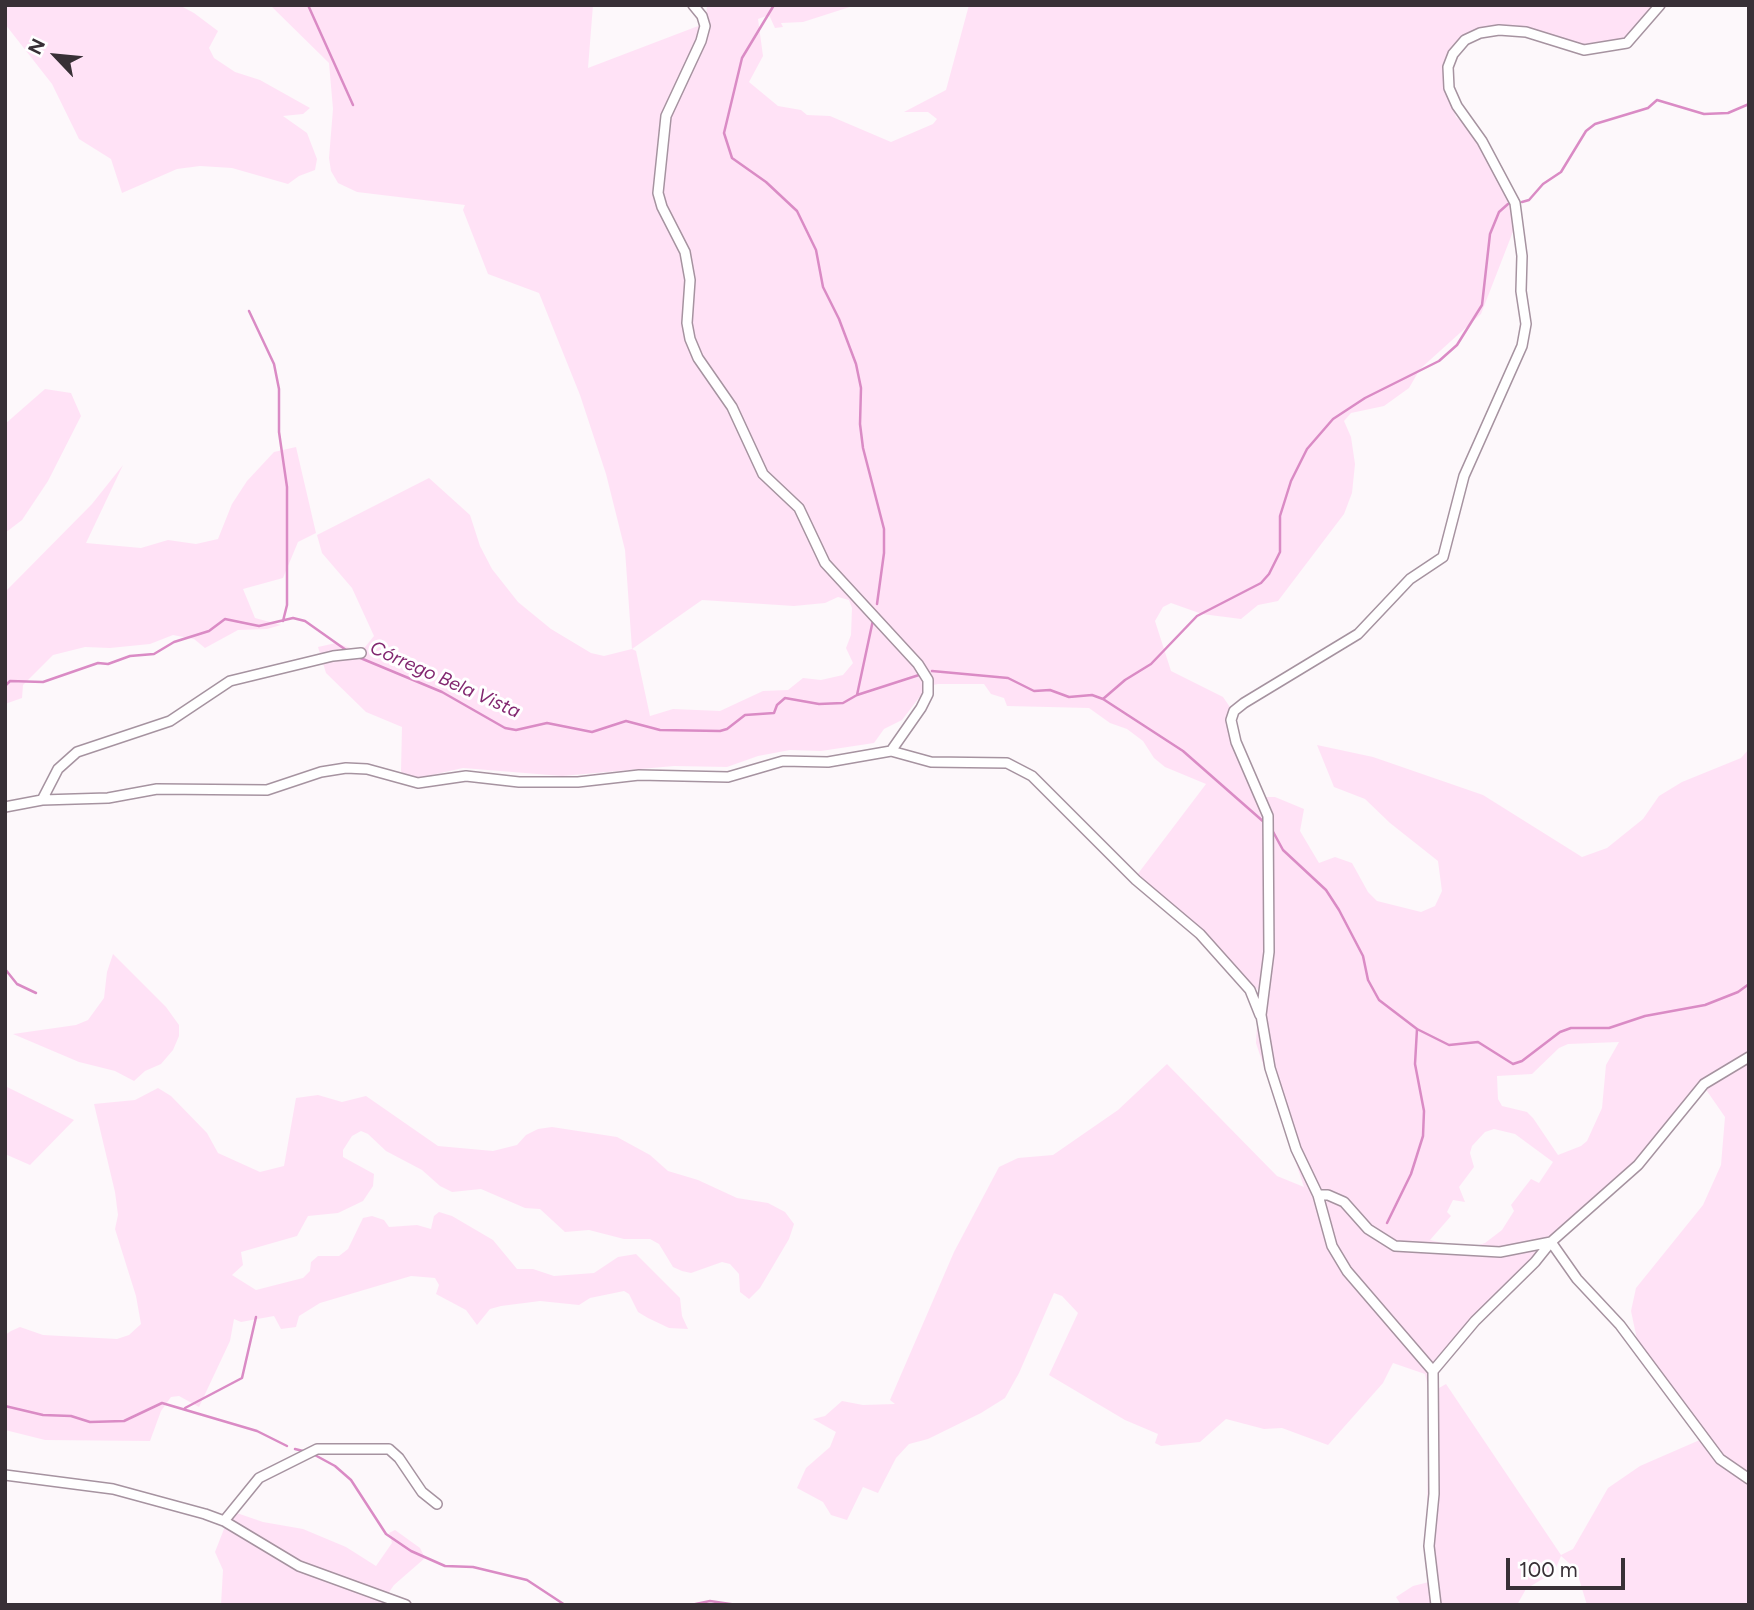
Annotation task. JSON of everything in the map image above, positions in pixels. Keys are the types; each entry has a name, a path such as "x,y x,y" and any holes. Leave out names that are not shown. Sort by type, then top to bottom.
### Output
{"street":[{"path":"693,5 702,16 705,26 666,116 658,193 662,207 685,252 690,280 687,323 690,339 698,358 732,407 763,474 799,508 825,563 918,664 928,680 928,694 921,708 891,751"},
{"path":"1261,1015 1269,952 1268,816 1236,742 1231,727 1232,716 1244,703 1347,643 1410,579 1443,557 1464,476 1522,346 1526,324 1521,291 1522,256 1515,203 1482,141 1457,106 1449,89 1448,67 1453,54 1465,40 1480,33 1499,30 1526,32 1584,50 1627,43 1660,5"},
{"path":"42,800 58,769 77,752 170,722 230,681 333,656 361,653"},
{"path":"5,807 42,800 108,798 158,789 267,790 321,772 346,768 368,769 418,783 466,776 519,782 578,782 639,775 728,777 783,761 828,762 891,751 931,762 998,761 1025,770 1136,880 1200,934 1250,990 1261,1015 1269,1068 1296,1149 1318,1195 1332,1246 1347,1271 1433,1371 1434,1494 1429,1546 1436,1605"},
{"path":"1433,1371 1475,1321 1535,1262 1550,1242 1638,1164 1704,1084 1749,1056"},
{"path":"1318,1195 1335,1197 1344,1202 1368,1229 1395,1246 1500,1252 1550,1242"},
{"path":"1550,1242 1577,1279 1620,1325 1720,1459 1749,1479"},
{"path":"224,1521 259,1478 317,1450 389,1449 399,1458 422,1492 437,1504"},
{"path":"5,1475 113,1489 224,1521 299,1566 406,1605"}],"shaded area":[{"path":"5,5 179,5 218,31 209,48 214,58 235,72 260,80 310,108 303,114 283,116 307,133 317,159 315,170 288,184 232,168 200,166 177,169 122,193 111,159 79,139 52,84 5,24"},
{"path":"270,5 593,5 588,68 706,23 707,5 856,5 803,22 781,23 783,27 775,28 769,15 758,19 763,56 749,82 778,106 801,110 807,115 830,116 891,142 933,124 937,119 928,112 904,112 946,90 969,5 1661,5 1639,37 1626,47 1559,44 1522,34 1484,34 1456,45 1445,84 1456,117 1479,135 1505,182 1514,229 1481,314 1420,369 1409,388 1384,406 1351,413 1344,421 1351,437 1355,464 1352,493 1344,514 1278,601 1258,605 1241,619 1202,614 1171,603 1163,607 1155,621 1171,671 1223,697 1232,710 1236,744 1264,797 1275,797 1304,809 1300,831 1319,863 1335,857 1352,863 1368,892 1377,901 1421,912 1435,906 1442,891 1438,861 1390,823 1365,799 1334,787 1317,745 1373,757 1483,795 1582,857 1607,848 1643,819 1659,796 1682,782 1741,758 1749,749 1749,1605 1587,1605 1576,1569 1561,1556 1554,1572 1526,1589 1517,1605 1401,1605 1396,1597 1413,1586 1429,1582 1427,1506 1430,1395 1425,1374 1393,1363 1383,1383 1328,1445 1282,1428 1264,1429 1226,1419 1200,1442 1161,1446 1155,1443 1158,1434 1125,1420 1049,1375 1078,1313 1062,1296 1054,1293 1019,1373 1005,1398 928,1439 909,1444 896,1458 878,1493 863,1487 847,1520 831,1515 823,1502 797,1488 806,1468 830,1447 836,1432 813,1419 825,1416 842,1401 863,1405 895,1404 890,1400 954,1252 999,1167 1018,1158 1053,1155 1118,1110 1167,1064 1277,1176 1304,1187 1256,1043 1259,991 1137,875 1206,784 1165,767 1154,758 1143,741 1089,708 1007,706 1004,698 991,694 984,684 928,686 902,720 884,729 874,743 821,751 790,750 758,756 727,767 674,766 562,776 463,768 414,779 404,776 401,771 402,727 366,712 326,673 318,647 336,643 353,649 365,647 374,636 352,588 322,553 317,535 429,478 470,515 480,546 492,569 518,602 551,629 591,653 604,656 632,649 625,550 606,474 580,395 539,293 488,274 463,210 465,205 357,192 338,183 331,171 329,158 333,109 329,63","holes":["838,597 849,600 852,608 851,635 846,648 853,663 843,675 821,680 803,678 788,690 763,691 720,711 673,709 650,716 636,651 632,649 702,600 794,606 825,603","1619,1042 1606,1065 1602,1108 1587,1141 1558,1155 1527,1112 1502,1106 1498,1099 1497,1076 1532,1074 1559,1048 1568,1044","1700,1081 1725,1117 1721,1165 1703,1205 1636,1288 1631,1311 1639,1349 1702,1439 1640,1466 1608,1488 1573,1549 1561,1555 1446,1384 1439,1388 1437,1371 1568,1221 1645,1153","1494,1129 1515,1134 1553,1162 1539,1183 1531,1179 1511,1205 1514,1211 1502,1230 1485,1243 1467,1249 1430,1240 1451,1216 1447,1212 1453,1200 1465,1202 1459,1187 1474,1167 1470,1153 1472,1146 1485,1132"]},
{"path":"45,389 71,393 81,416 48,481 22,520 5,533 5,424"},
{"path":"296,447 316,533 298,542 283,578 243,589 255,618 281,625 267,629 238,630 205,648 194,639 173,635 150,644 110,648 85,647 53,655 23,685 22,698 5,704 5,592 92,504 123,465 86,543 141,548 168,540 196,544 218,539 232,504 247,481 274,452"},
{"path":"113,954 166,1007 179,1025 179,1036 173,1050 161,1064 145,1071 134,1081 115,1071 79,1062 13,1034 76,1025 88,1020 104,998 107,972"},
{"path":"5,1086 74,1120 30,1165 5,1154"},
{"path":"158,1088 171,1096 207,1133 218,1153 260,1172 284,1166 296,1098 318,1095 342,1102 366,1096 438,1146 493,1151 517,1145 526,1135 538,1129 552,1127 617,1137 650,1155 668,1171 698,1180 737,1198 768,1203 785,1212 794,1224 789,1239 760,1288 749,1299 740,1292 739,1274 730,1264 722,1262 691,1273 682,1271 673,1267 659,1244 650,1239 624,1239 589,1230 565,1232 540,1209 525,1208 481,1189 452,1192 440,1186 422,1170 386,1151 361,1131 352,1136 343,1150 343,1157 374,1174 373,1186 363,1201 338,1213 308,1216 297,1236 241,1252 243,1265 232,1275 256,1290 303,1278 310,1271 311,1262 318,1256 339,1256 348,1249 363,1218 372,1216 384,1220 389,1227 417,1225 431,1229 434,1216 439,1212 452,1216 493,1240 517,1269 533,1269 554,1276 594,1273 618,1257 636,1254 680,1298 682,1316 688,1329 669,1328 648,1318 638,1312 629,1294 624,1291 590,1298 579,1305 540,1301 501,1306 490,1309 477,1325 466,1310 436,1294 439,1285 435,1278 411,1276 320,1303 299,1316 296,1327 281,1329 274,1316 241,1322 234,1319 230,1341 199,1407 179,1396 171,1397 161,1411 150,1441 45,1440 5,1430 5,1335 20,1327 43,1335 117,1339 129,1335 141,1324 136,1296 115,1229 118,1215 115,1192 94,1104 135,1100"},
{"path":"231,1511 263,1522 303,1529 346,1547 376,1566 392,1543 389,1533 395,1530 420,1548 425,1558 394,1585 380,1605 221,1605 223,1570 215,1552"}],"waterway":[{"path":"308,5 353,105"},
{"path":"774,5 742,58 724,133 732,158 766,182 797,211 816,250 823,287 839,319 856,364 861,388 860,424 863,448 884,529 884,553 877,604"},
{"path":"1522,202 1529,200 1543,184 1561,172 1586,131 1595,124 1648,108 1657,100 1704,114 1728,113 1749,104"},
{"path":"1103,699 1125,680 1151,664 1197,616 1261,583 1269,574 1280,552 1280,516 1291,481 1307,449 1333,419 1365,398 1439,361 1457,345 1482,305 1490,234 1499,212 1508,204"},
{"path":"249,311 274,364 279,389 279,432 287,487 287,605 283,621"},
{"name":"Córrego Bela Vista","path":"5,686 10,681 43,682 98,663 108,664 130,656 154,654 174,642 209,631 225,619 259,626 293,618 305,621 346,650"},
{"path":"857,695 873,620"},
{"name":"Córrego Bela Vista","path":"358,657 442,692 505,728 516,730 547,723 592,732 626,721 660,730 720,731 745,715 774,713 777,705 785,698 819,704 843,703 857,695 919,675"},
{"name":"Córrego Bela Vista","path":"932,671 1008,678 1034,691 1050,690 1069,697 1092,695 1103,699 1183,751 1265,823"},
{"name":"Córrego Bela Vista","path":"1271,828 1283,850 1326,890 1339,910 1363,956 1368,980 1379,1000 1417,1029 1449,1045 1478,1042 1513,1064 1522,1061 1560,1032 1571,1028 1609,1028 1645,1016 1705,1005 1738,992 1749,984"},
{"path":"5,969 17,984 36,993"},
{"path":"1387,1223 1411,1174 1423,1136 1424,1111 1415,1064 1417,1029"},
{"path":"185,1408 242,1378 256,1317"},
{"path":"5,1406 43,1415 71,1416 90,1422 124,1421 162,1403 257,1431 287,1446"},
{"path":"295,1449 303,1451"},
{"path":"313,1454 335,1466 351,1480 386,1534 411,1551 445,1566 473,1567 527,1580 565,1605"},
{"path":"691,1605 710,1601 737,1605"}]}
